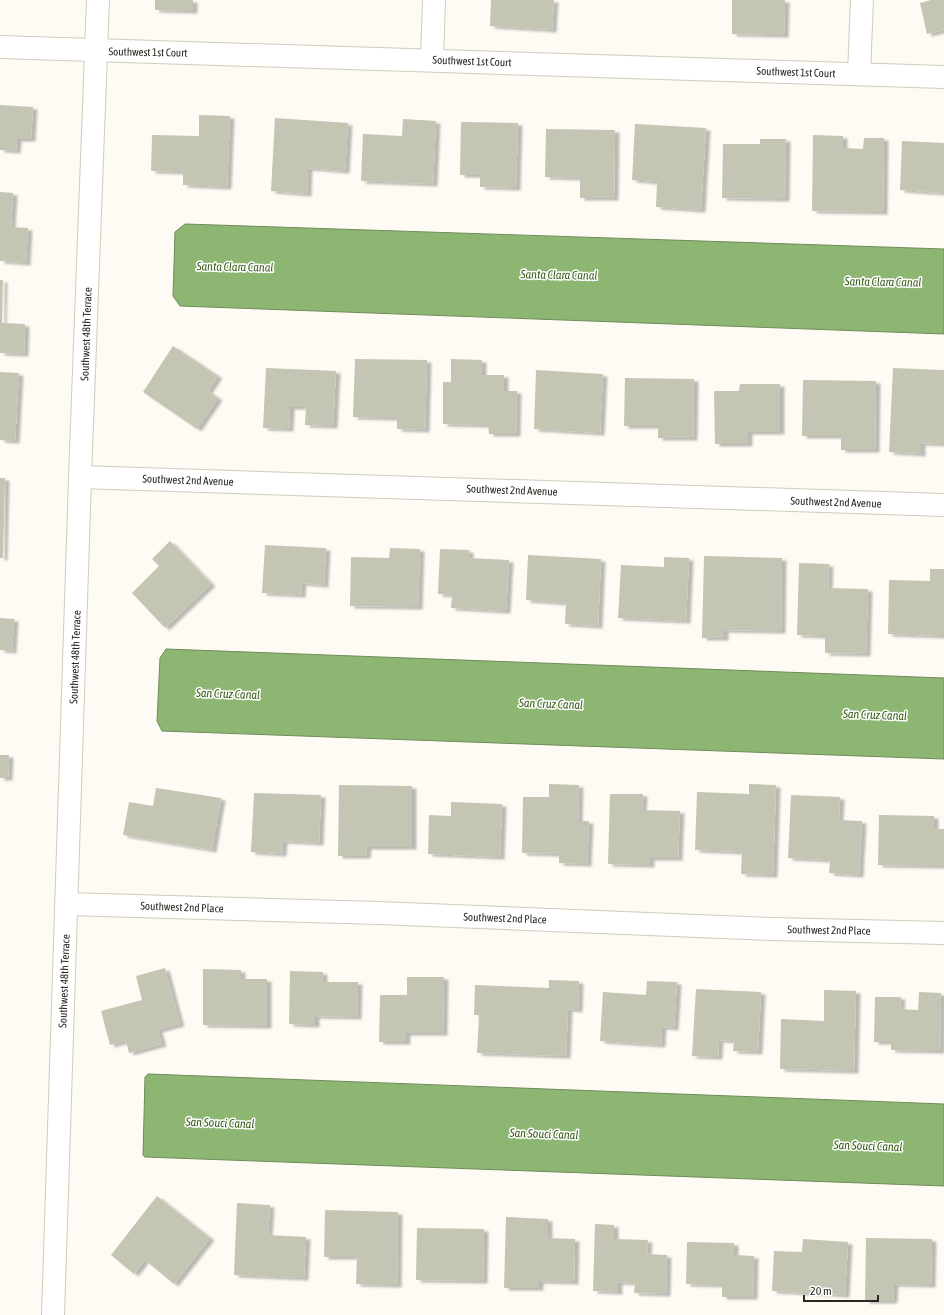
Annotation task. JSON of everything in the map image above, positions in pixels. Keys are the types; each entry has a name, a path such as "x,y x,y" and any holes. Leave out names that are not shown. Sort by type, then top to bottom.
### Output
{"street":[{"name":"Southwest 48th Terrace","path":"53,1315 80,477 98,0"},
{"path":"432,60 434,0"},
{"path":"859,74 862,0"},
{"name":"Southwest 1st Court","path":"0,47 944,77"},
{"name":"Southwest 2nd Avenue","path":"80,477 944,505"},
{"name":"Southwest 2nd Place","path":"67,904 379,913 772,929 944,933"}],"water":[{"name":"Santa Clara Canal","path":"185,224 944,249 944,334 180,306 173,296 175,232"},
{"name":"San Cruz Canal","path":"166,649 944,678 944,759 162,731 157,721 160,658"},
{"name":"San Souci Canal","path":"148,1074 944,1104 944,1186 145,1157 143,1155 145,1077"}],"building":[{"path":"155,0 193,0 193,11 155,10"},
{"path":"491,0 554,0 552,30 490,26"},
{"path":"732,0 785,0 784,35 732,34"},
{"path":"931,0 944,0 944,30 927,34 920,3"},
{"path":"0,105 33,107 31,139 17,139 16,151 0,150"},
{"path":"199,115 230,116 227,187 183,185 183,172 151,171 152,135 199,136"},
{"path":"275,118 348,123 345,171 308,168 307,194 271,191"},
{"path":"403,119 436,121 433,184 361,181 363,134 402,136"},
{"path":"461,122 518,123 516,188 480,187 480,175 460,175"},
{"path":"635,124 706,128 701,210 656,207 657,182 632,180"},
{"path":"546,129 615,130 614,198 580,198 580,178 545,177"},
{"path":"813,135 843,136 843,148 863,149 864,138 884,138 883,212 812,211"},
{"path":"760,139 786,139 785,199 722,198 723,144 760,144"},
{"path":"902,141 944,143 944,193 900,190"},
{"path":"0,192 13,193 11,227 28,228 26,263 0,261"},
{"path":"0,280 3,280 2,323 25,324 24,354 0,353"},
{"path":"173,346 218,376 208,391 218,398 197,429 143,392"},
{"path":"355,359 427,360 425,430 397,429 397,418 353,417"},
{"path":"451,359 482,360 482,375 504,375 504,391 517,391 516,434 489,434 488,425 443,424 443,382 451,382"},
{"path":"266,368 336,371 333,426 305,425 306,407 290,407 289,429 263,428"},
{"path":"893,368 944,370 944,444 921,443 921,454 889,452"},
{"path":"536,370 603,374 600,433 534,429"},
{"path":"0,372 19,373 15,441 0,440"},
{"path":"625,378 694,379 693,438 658,438 658,426 624,426"},
{"path":"803,380 876,381 875,450 841,450 841,436 802,436"},
{"path":"740,384 780,384 780,432 748,432 748,444 715,444 714,391 739,391"},
{"path":"0,478 5,478 3,558 0,558"},
{"path":"170,541 211,584 165,628 132,593 159,566 152,559"},
{"path":"265,545 326,548 324,585 302,583 301,595 262,593"},
{"path":"390,548 420,549 418,607 350,606 351,557 389,558"},
{"path":"440,549 469,550 469,558 509,560 506,611 451,608 452,595 438,594"},
{"path":"528,555 601,559 598,626 565,624 566,603 526,600"},
{"path":"704,556 782,558 781,631 724,630 724,638 702,638"},
{"path":"664,557 689,558 686,621 618,618 621,565 664,567"},
{"path":"799,563 829,564 828,588 868,589 866,654 825,653 825,636 797,635"},
{"path":"930,569 944,569 944,636 888,634 889,580 930,581"},
{"path":"0,618 14,619 12,651 0,650"},
{"path":"0,755 9,755 8,778 0,778"},
{"path":"549,784 579,785 578,821 589,821 587,864 559,863 559,854 522,853 523,797 549,797"},
{"path":"749,784 776,785 773,875 741,874 742,852 695,850 697,792 749,794"},
{"path":"339,785 412,786 412,847 367,847 366,856 338,856"},
{"path":"156,788 221,798 212,850 123,835 129,802 153,806"},
{"path":"254,793 321,795 319,843 283,841 282,854 251,852"},
{"path":"610,794 643,794 642,810 680,811 678,858 650,858 650,865 608,864"},
{"path":"791,795 840,797 839,820 862,821 859,875 829,873 830,860 788,858"},
{"path":"451,802 502,804 500,857 428,854 429,815 451,816"},
{"path":"879,815 934,816 934,829 944,829 944,866 878,865"},
{"path":"165,968 180,1024 158,1030 162,1044 129,1053 126,1041 110,1045 101,1011 142,1000 136,976"},
{"path":"203,969 241,970 241,979 267,979 267,1026 203,1025"},
{"path":"290,971 323,972 323,982 358,982 357,1017 315,1016 315,1025 289,1024"},
{"path":"407,977 444,977 443,1033 406,1033 406,1042 379,1042 380,995 407,995"},
{"path":"549,980 579,981 578,1010 568,1009 566,1056 477,1053 479,1015 474,1015 475,985 549,988"},
{"path":"647,981 677,982 674,1028 662,1027 661,1045 600,1041 603,992 646,995"},
{"path":"696,989 761,992 758,1052 733,1051 734,1041 719,1040 718,1057 692,1056"},
{"path":"824,990 856,991 854,1071 780,1069 781,1019 824,1021"},
{"path":"919,992 941,993 940,1051 891,1050 891,1042 874,1042 875,997 901,997 900,1009 918,1010"},
{"path":"157,1196 210,1238 174,1284 145,1260 134,1274 111,1255"},
{"path":"237,1203 270,1205 268,1235 306,1237 304,1278 234,1275"},
{"path":"325,1210 398,1212 397,1285 356,1284 357,1257 324,1257"},
{"path":"506,1217 548,1219 548,1238 575,1239 574,1282 539,1281 539,1288 504,1288"},
{"path":"595,1224 614,1225 614,1239 648,1240 647,1254 667,1255 666,1294 634,1293 635,1283 618,1282 618,1292 593,1291"},
{"path":"417,1228 484,1229 483,1281 416,1280"},
{"path":"866,1238 932,1239 931,1285 894,1284 893,1301 865,1301"},
{"path":"803,1239 848,1242 845,1295 772,1291 774,1251 802,1252"},
{"path":"687,1242 734,1243 734,1255 754,1256 753,1297 722,1297 722,1285 686,1284"}]}
